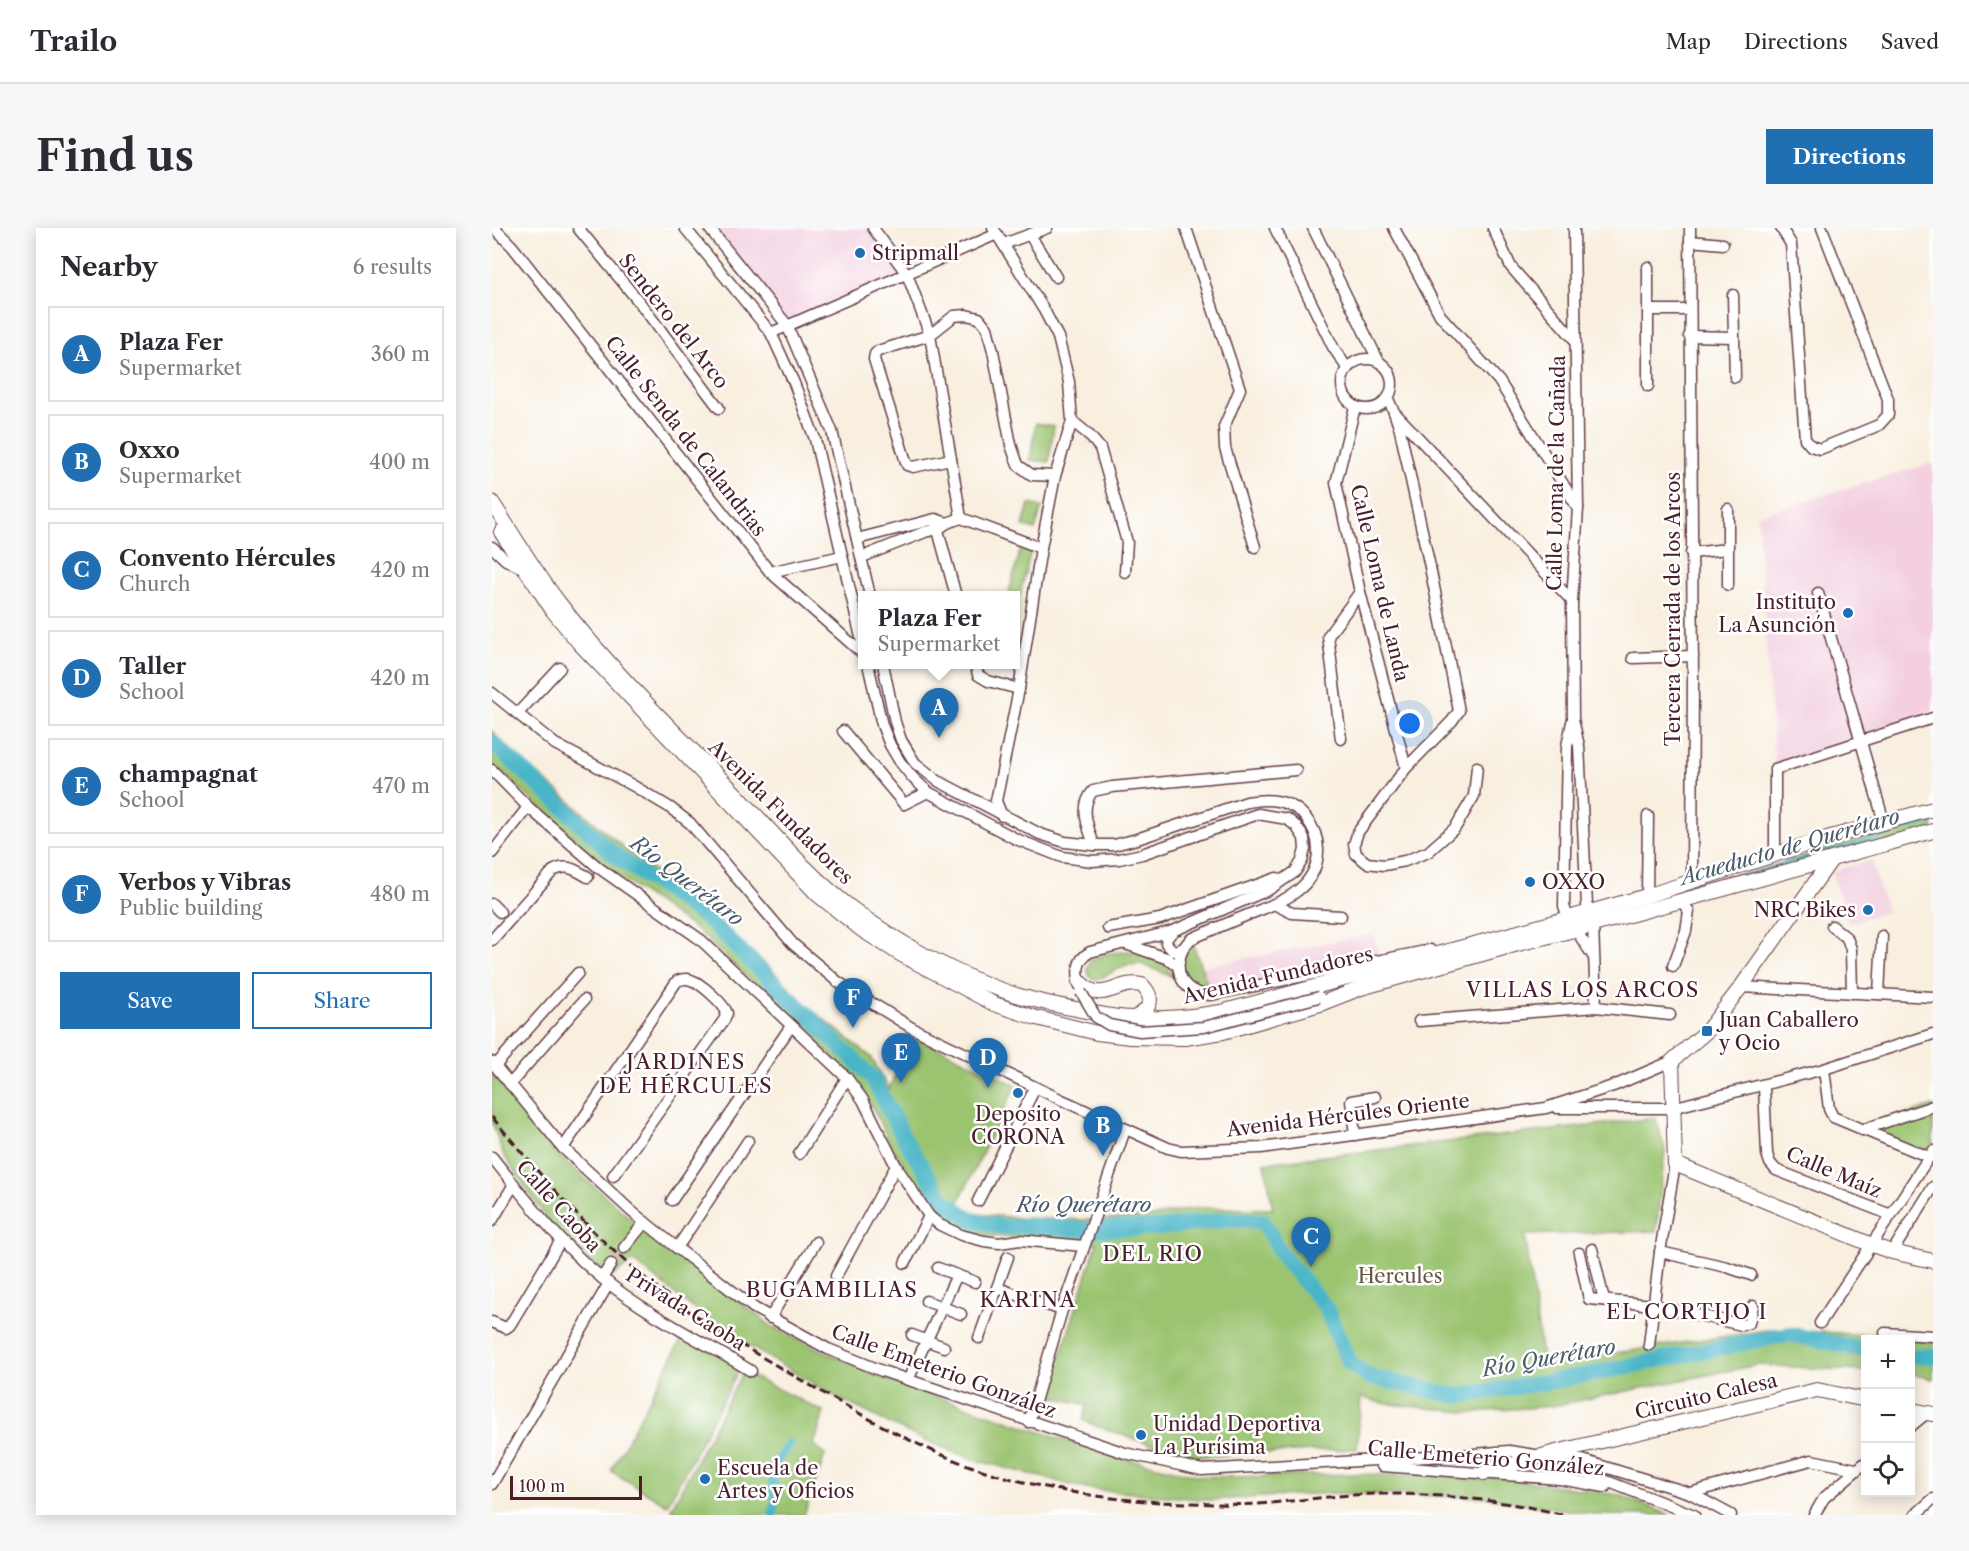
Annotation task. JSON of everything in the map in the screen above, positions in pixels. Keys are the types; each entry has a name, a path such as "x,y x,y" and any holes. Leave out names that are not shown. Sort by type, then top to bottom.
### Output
{"main road":[{"name":"Avenida Fundadores","path":"492,502 553,611 579,643 818,895 861,930 900,954 994,1004 1033,1017 1097,1033 1159,1039 1185,1038 1223,1032 1320,1004 1361,988 1581,925 1590,911 1933,808"},
{"name":"Avenida Fundadores","path":"492,518 528,567 613,665 763,821 796,859 850,907 901,940 983,982 1041,1002 1114,1017 1184,1018 1221,1012 1515,933 1581,925"},
{"path":"1581,925 1681,901 1933,831"},
{"path":"1827,838 1831,860 1707,1031 1672,1061 1675,1164 1872,1245 1933,1261"},
{"path":"1645,896 1647,910"},
{"path":"1080,987 1097,993 1129,984 1142,985 1148,991 1150,1005 1143,1014 1134,1018"},
{"name":"Circuito Calesa","path":"1484,1473 1556,1452 1817,1390 1861,1399"},
{"path":"1915,1411 1930,1414"}],"street":[{"name":"Calle Senda de Calandrias","path":"494,228 512,246 770,572 858,649"},
{"name":"Sendero del Arco","path":"578,228 640,303 719,408"},
{"path":"685,228 771,333 794,384 815,439 858,625"},
{"path":"709,228 787,325 832,431 869,591"},
{"path":"873,228 907,274 930,335 961,518"},
{"path":"1004,244 1047,228"},
{"path":"1186,228 1240,389 1224,427 1226,448 1255,547"},
{"path":"1275,228 1333,347 1347,368"},
{"path":"1313,228 1379,362 1390,374 1392,391 1388,399 1379,407 1367,410 1355,407 1344,396 1342,382 1347,368 1356,361 1368,359 1379,362"},
{"path":"1394,228 1440,315 1499,381 1578,508"},
{"path":"1493,228 1511,267 1575,340"},
{"name":"Calle Loma de la Cañada","path":"1573,719 1567,746 1564,906 1581,925 1590,911 1587,905 1579,746 1573,719 1572,601 1578,508 1574,228"},
{"name":"Tercera Cerrada de los Arcos","path":"1690,228 1692,881"},
{"path":"1781,228 1791,244 1805,439 1811,446 1820,450 1879,425 1888,415 1888,399 1822,228"},
{"path":"771,333 907,274 995,231 1044,310 1058,338 1069,382 1072,421 1055,476 1041,548 1019,689 996,801 1008,829 1016,839"},
{"path":"1030,235 1056,277"},
{"path":"1690,241 1723,244"},
{"path":"1648,267 1648,386"},
{"path":"1733,295 1735,377"},
{"path":"1649,309 1689,310"},
{"path":"951,459 913,467 907,465 874,359 878,351 930,335 954,316 966,315 979,318 987,328 1011,445 1018,465 1032,475 1055,476"},
{"path":"1689,336 1733,337"},
{"path":"1388,399 1400,430 1459,711 1406,768 1358,832 1354,843 1356,854 1367,862 1384,865 1428,852 1455,828 1474,796 1477,766"},
{"name":"Calle Loma de Landa","path":"1355,407 1336,483 1360,592 1406,768"},
{"path":"1394,412 1572,601"},
{"path":"1072,421 1100,448 1127,542 1125,572"},
{"path":"1728,509 1728,585"},
{"path":"857,539 961,518 1041,548"},
{"path":"862,557 940,524"},
{"path":"940,524 955,591"},
{"path":"492,547 506,560 528,567"},
{"path":"1691,553 1727,549"},
{"path":"770,572 842,556"},
{"path":"1341,739 1328,636 1360,592"},
{"path":"1818,593 1884,822"},
{"path":"1633,658 1693,656"},
{"path":"518,713 560,668"},
{"path":"869,669 882,725 900,762 913,778 928,792 1016,839 1062,857 1092,861 1142,854 1258,814 1287,819 1296,826 1304,838 1305,849 1302,861 1294,872 1268,890 1173,931 1090,952 1083,957 1078,968 1080,987 1096,1017 1109,1025 1140,1031 1204,1027 1319,996 1361,988"},
{"path":"884,669 895,722 901,740 915,763 938,781 1040,834 1065,842 1114,845 1247,802 1275,800 1292,806 1305,816 1315,831 1319,848 1317,865 1309,880 1296,892 1274,904 1191,939 1182,949 1178,966 1181,980 1203,995 1515,933"},
{"path":"976,669 978,675 988,681 1019,689"},
{"name":"Avenida Hércules Oriente","path":"494,699 518,713 555,744 632,785 669,807 690,823 793,944 838,982 912,1028 1035,1088 1168,1148 1181,1151 1261,1148 1546,1108"},
{"path":"1775,855 1775,769 1933,718"},
{"path":"843,731 904,804 928,792"},
{"path":"492,770 528,807 599,868 701,940 847,1078 863,1100 896,1166 929,1216 940,1225 960,1234 999,1243 1020,1240 1084,1244"},
{"path":"1094,845 1085,813 1086,801 1093,791 1112,787 1296,770"},
{"path":"492,853 528,807"},
{"path":"986,823 993,823 996,818 996,814 990,808"},
{"path":"1645,896 1648,816"},
{"path":"1008,829 1011,824 1023,825"},
{"path":"492,940 561,866 569,866 588,876"},
{"path":"1108,928 1160,919 1294,872"},
{"path":"1672,966 1686,931 1689,911 1681,901"},
{"path":"1274,904 1292,913 1341,916"},
{"path":"1581,925 1593,956 1596,1006"},
{"path":"1581,925 1593,956"},
{"path":"1832,926 1846,938 1851,949 1852,993"},
{"path":"1173,931 1166,943 1173,951 1182,949"},
{"path":"1879,994 1882,936"},
{"path":"1125,943 1166,958 1178,966"},
{"path":"494,1064 578,973"},
{"path":"563,1148 677,981 684,978 693,980 725,1006 727,1013 613,1176"},
{"path":"1741,987 1933,997"},
{"path":"510,1084 584,1000"},
{"path":"1419,1021 1596,1006 1670,1015"},
{"path":"672,1200 791,1026"},
{"path":"1546,1108 1672,1108 1824,1069 1933,1034"},
{"path":"1546,1108 1616,1085 1672,1061"},
{"name":"Calle Emeterio González","path":"494,1064 563,1148 645,1222 754,1308 828,1349 908,1380 1125,1453 1202,1470 1509,1451 1542,1456 1694,1515"},
{"path":"1820,1323 1931,1154 1862,1130 1833,1117 1829,1109 1824,1069"},
{"path":"799,1155 847,1078"},
{"name":"Calle Maíz","path":"1764,1086 1767,1154 1776,1170 1891,1215"},
{"path":"978,1201 1035,1088"},
{"path":"1355,1135 1351,1101 1375,1097"},
{"path":"1862,1130 1933,1106"},
{"path":"1029,1422 1062,1310 1125,1130"},
{"path":"677,1248 748,1141"},
{"name":"Calle Caoba","path":"492,1157 561,1240 605,1281"},
{"path":"1649,1346 1660,1252 1675,1164"},
{"path":"836,1276 896,1166"},
{"path":"492,1221 514,1185"},
{"path":"1892,1252 1933,1187"},
{"path":"905,1263 929,1216"},
{"path":"624,1248 645,1222"},
{"path":"497,1324 506,1328 510,1325 561,1240"},
{"path":"770,1318 816,1242"},
{"path":"1592,1249 1604,1300"},
{"path":"1660,1252 1727,1267 1751,1275"},
{"path":"1579,1253 1589,1299 1594,1301 1654,1305 1742,1325 1749,1323 1753,1306"},
{"path":"980,1338 1008,1257"},
{"path":"492,1484 605,1281 611,1264"},
{"path":"938,1268 975,1282"},
{"path":"908,1380 957,1275"},
{"name":"Privada Caoba","path":"605,1281 752,1371"},
{"path":"997,1288 1062,1310"},
{"path":"926,1301 961,1314"},
{"path":"1886,1333 1933,1336"},
{"path":"912,1335 944,1347"},
{"path":"1915,1423 1930,1414"},
{"path":"1556,1452 1690,1493 1731,1515"},
{"path":"1461,1472 1458,1462 1463,1455"},
{"path":"1690,1493 1811,1460 1856,1470"},
{"name":"Calle Emeterio González","path":"1343,1462 1560,1479 1626,1490"},
{"path":"1814,1515 1824,1498 1861,1466"},
{"path":"1915,1515 1933,1499"}],"shaded area":[{"path":"709,228 873,228 907,274 787,325"},
{"name":"Instituto La Asunción","path":"1933,463 1933,711 1775,769 1757,515"},
{"path":"1871,860 1887,912 1848,923 1832,872"},
{"path":"1374,934 1381,959 1211,995 1200,967"}],"green space":[{"path":"1036,423 1054,426 1049,462 1030,460"},
{"path":"1029,504 1042,507 1035,530 1023,526"},
{"path":"1021,548 1031,550 1020,595 1020,591 1009,591"},
{"name":"Hercules","path":"492,731 506,747 634,856 683,891 768,966 811,1009 871,1057 889,1089 900,1064 908,1058 918,1038 1016,1085 958,1203 977,1214 1088,1220 1150,1217 1198,1208 1273,1209 1265,1163 1656,1118 1665,1150 1656,1231 1525,1235 1543,1364 1773,1329 1869,1335 1861,1335 1861,1371 1757,1365 1552,1406 1473,1413 1381,1403 1361,1397 1357,1449 1188,1457 1096,1426 1083,1420 1087,1405 1048,1395 1097,1243 990,1236 959,1231 930,1210 890,1143 866,1095 843,1067 699,932 612,872 492,764"},
{"path":"1933,816 1933,830 1606,919 1600,912 1772,866"},
{"path":"1191,939 1211,995 1181,980 1182,949"},
{"path":"1129,951 1160,962 1173,977 1141,964 1126,965 1097,980 1090,977 1087,969 1090,961 1104,954"},
{"path":"492,1072 555,1152 631,1219 774,1328 882,1378 1109,1455 1200,1476 1354,1474 1498,1477 1619,1495 1670,1515 1599,1515 1484,1497 1330,1493 1210,1500 1087,1489 968,1458 915,1436 838,1398 720,1329 633,1261 610,1278 555,1231 503,1154 492,1121"},
{"path":"1933,1106 1933,1151 1929,1157 1862,1130"},
{"path":"684,1335 741,1366 667,1505 611,1471"},
{"name":"Hercules","path":"1915,1338 1933,1339 1933,1379 1915,1375"},
{"path":"743,1372 824,1412 814,1445 825,1455 804,1515 683,1515 671,1509"}],"waterway":[{"name":"Río Querétaro","path":"492,742 616,856 706,918 872,1077 904,1138 943,1200 971,1220 1003,1227 1032,1226 1088,1230 1158,1228 1232,1219 1263,1221 1281,1254 1326,1308 1349,1362 1369,1377 1457,1396 1560,1380 1789,1334 1861,1349"},
{"name":"Acueducto de Querétaro","path":"1655,901 1933,822"},
{"path":"1915,1356 1933,1356"},
{"path":"773,1515 775,1499 771,1470 789,1443"}],"tunnel":[{"path":"611,1264 624,1248"}],"railway":[{"path":"492,1117 589,1227 610,1248 672,1299 742,1345 857,1412 919,1445 962,1463 1047,1487 1134,1500 1251,1504 1396,1494 1469,1498 1564,1515"}],"place":[{"name":"Stripmall","path":"860,253"},
{"name":"Instituto La Asunción","path":"1848,613"},
{"name":"Plaza Fer","path":"939,738"},
{"name":"OXXO","path":"1530,882"},
{"name":"NRC Bikes","path":"1868,910"},
{"name":"Verbos y Vibras","path":"853,1028"},
{"name":"Juan Caballero y Ocio","path":"1707,1031"},
{"name":"champagnat","path":"901,1083"},
{"name":"Taller","path":"988,1088"},
{"name":"Deposito CORONA","path":"1018,1093"},
{"name":"Oxxo","path":"1103,1156"},
{"name":"Convento Hércules","path":"1311,1267"},
{"name":"Unidad Deportiva La Purísima","path":"1141,1435"},
{"name":"Escuela de Artes y Oficios","path":"705,1479"}],"district":[{"name":"VILLAS LOS ARCOS","path":"1583,990"},
{"name":"JARDINES DE HÉRCULES","path":"686,1074"},
{"name":"DEL RIO","path":"1153,1254"},
{"name":"BUGAMBILIAS","path":"832,1290"},
{"name":"KARINA","path":"1028,1300"},
{"name":"EL CORTIJO I","path":"1687,1312"}]}
